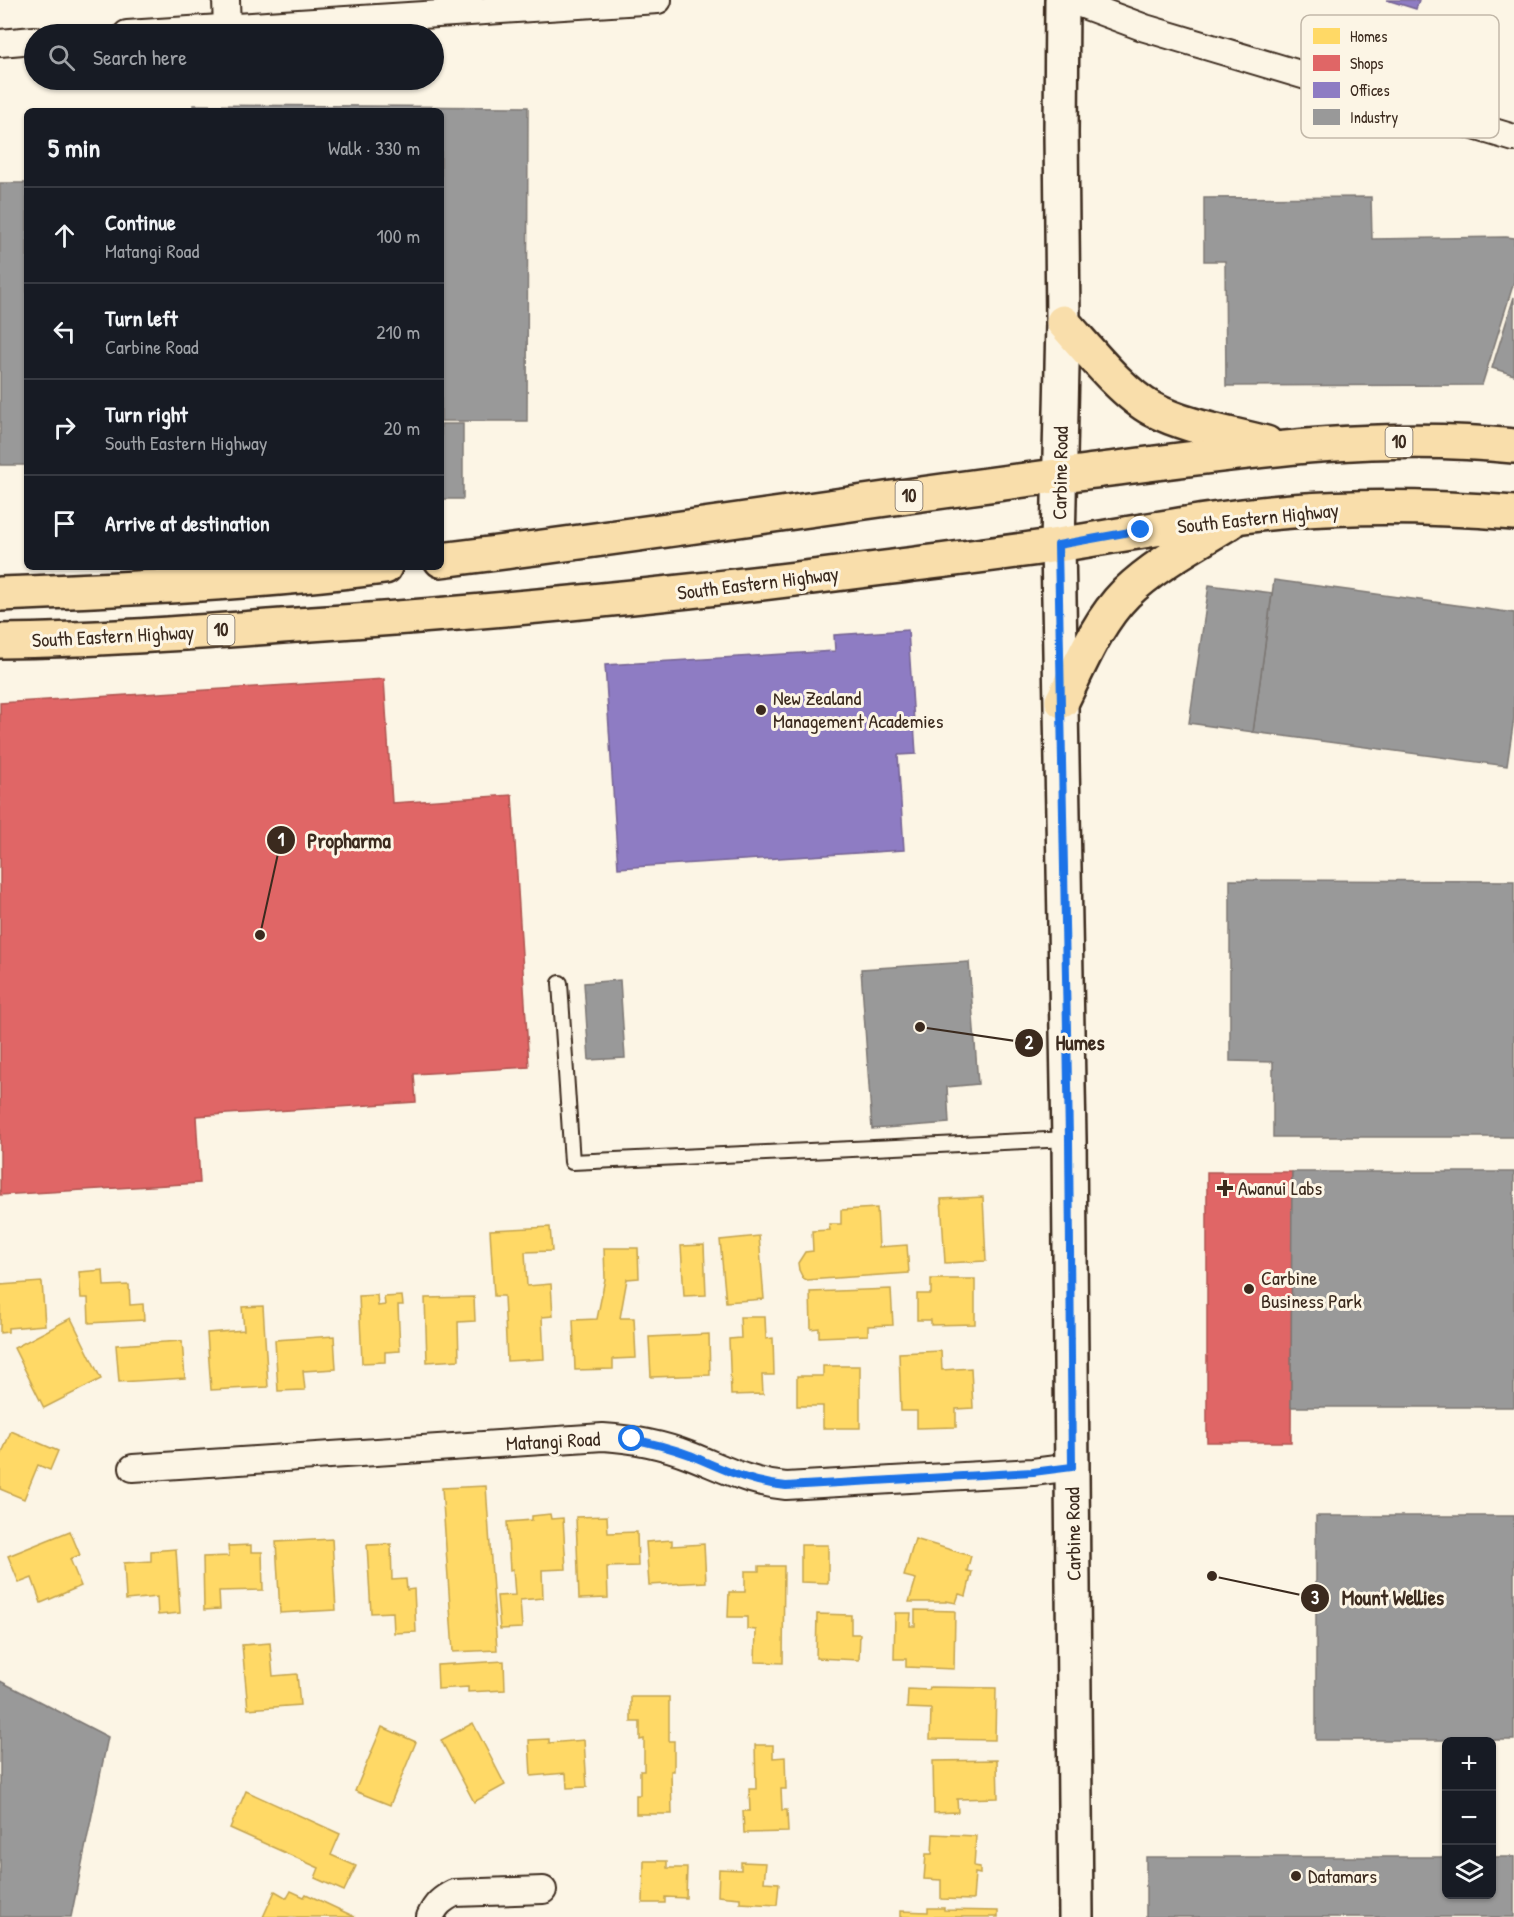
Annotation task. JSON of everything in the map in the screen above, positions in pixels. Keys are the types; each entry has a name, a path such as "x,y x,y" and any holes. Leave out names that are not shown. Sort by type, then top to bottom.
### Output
{"main road":[{"name":"Carbine Road","path":"1062,0 1063,322 1058,545 1069,1139 1076,1917"},
{"path":"1063,322 1126,390 1150,408 1179,420 1284,448"},
{"name":"10","path":"444,560 1061,475 1284,448 1360,441 1474,442 1514,446"},
{"name":"South Eastern Highway","path":"0,641 65,641 442,616 788,580 1058,545 1239,516 1295,510 1400,507 1514,513"},
{"path":"1062,701 1107,617 1126,594 1153,571 1239,516"},
{"path":"0,594 108,590 359,570"}],"street":[{"path":"226,0 226,24"},
{"path":"288,24 658,0"},
{"path":"1070,0 1145,28 1301,75"},
{"path":"0,43 24,41"},
{"path":"1499,134 1514,138"},
{"name":"Matangi Road","path":"133,1468 603,1437 632,1439 659,1445 739,1477 762,1484 786,1486 1033,1472 1072,1467"},
{"path":"430,1917 434,1907 442,1899 454,1893 543,1890"}],"lane":[{"path":"560,983 572,1162 1069,1139"}],"building: Homes":[{"path":"983,1197 986,1261 945,1263 941,1199"},
{"path":"877,1208 879,1247 907,1245 909,1273 807,1280 803,1278 798,1263 805,1252 813,1251 812,1231 830,1230 829,1224 841,1224 841,1210"},
{"path":"550,1227 552,1251 525,1252 527,1286 551,1284 553,1316 542,1317 544,1359 507,1361 504,1296 494,1296 490,1230"},
{"path":"759,1236 764,1299 726,1302 720,1240"},
{"path":"704,1245 706,1295 684,1296 681,1246"},
{"path":"604,1248 638,1248 639,1278 627,1279 620,1318 634,1318 636,1358 613,1359 613,1369 575,1370 573,1320 597,1319 605,1279"},
{"path":"103,1270 104,1286 129,1285 130,1305 143,1304 144,1320 89,1323 88,1298 81,1298 79,1272"},
{"path":"931,1279 975,1279 975,1324 931,1325 931,1320 917,1320 917,1294 931,1294"},
{"path":"42,1282 45,1325 8,1328 8,1332 0,1333 0,1285"},
{"path":"891,1289 893,1325 868,1326 868,1335 819,1337 819,1328 811,1329 810,1292"},
{"path":"377,1295 378,1306 385,1305 384,1297 402,1296 403,1305 398,1305 400,1351 385,1352 385,1362 362,1363 359,1296"},
{"path":"474,1297 475,1321 458,1322 459,1360 427,1362 425,1298"},
{"path":"263,1306 268,1387 211,1390 207,1333 244,1330 242,1307"},
{"path":"740,1317 765,1317 766,1339 773,1338 774,1375 762,1375 763,1394 731,1395 729,1339 741,1338"},
{"path":"71,1318 101,1379 44,1408 14,1348"},
{"path":"709,1334 710,1375 651,1377 649,1337"},
{"path":"334,1336 336,1369 303,1371 305,1390 278,1391 275,1340"},
{"path":"182,1341 185,1378 119,1382 116,1345"},
{"path":"941,1351 942,1370 971,1368 973,1408 956,1409 956,1427 917,1428 917,1411 901,1411 899,1353"},
{"path":"823,1366 860,1366 860,1428 823,1428 823,1406 797,1406 797,1376 823,1376"},
{"path":"11,1431 58,1451 50,1470 38,1465 24,1499 0,1489 0,1458"},
{"path":"486,1486 497,1650 453,1652 442,1488"},
{"path":"550,1514 551,1519 563,1518 566,1569 542,1570 543,1598 520,1600 522,1628 500,1629 497,1596 515,1595 513,1569 510,1570 507,1522 532,1520 532,1516"},
{"path":"607,1516 608,1533 637,1532 638,1566 607,1567 608,1598 579,1599 576,1517"},
{"path":"70,1531 80,1555 70,1559 81,1586 41,1603 32,1578 19,1583 8,1556"},
{"path":"332,1539 336,1610 280,1613 276,1542"},
{"path":"915,1539 971,1556 967,1571 972,1572 966,1596 959,1594 956,1603 909,1602 916,1579 904,1576"},
{"path":"672,1540 672,1546 704,1544 706,1582 649,1585 646,1542"},
{"path":"391,1544 392,1580 406,1579 407,1590 414,1589 416,1632 394,1633 393,1612 371,1613 367,1545"},
{"path":"251,1545 251,1552 262,1552 263,1590 219,1591 220,1609 204,1610 203,1557 229,1556 228,1546"},
{"path":"801,1545 828,1545 828,1583 801,1582"},
{"path":"176,1549 180,1613 158,1615 157,1597 126,1600 124,1563 151,1561 151,1551"},
{"path":"759,1566 784,1566 783,1663 755,1662 756,1630 747,1629 747,1617 728,1617 729,1592 745,1592 745,1571 759,1571"},
{"path":"915,1610 955,1611 954,1669 906,1667 906,1659 894,1659 895,1613 911,1613 910,1626 915,1626"},
{"path":"817,1614 851,1615 851,1634 860,1634 859,1660 816,1658"},
{"path":"270,1643 273,1676 297,1674 300,1705 248,1709 242,1645"},
{"path":"504,1661 505,1690 468,1692 468,1687 438,1689 437,1665"},
{"path":"930,1687 996,1688 995,1740 930,1739 931,1709 907,1708 908,1689 929,1690"},
{"path":"631,1697 669,1697 669,1741 674,1741 674,1771 671,1771 672,1814 636,1814 636,1795 640,1795 640,1771 644,1771 644,1739 640,1740 640,1722 631,1722"},
{"path":"473,1723 505,1785 474,1802 441,1740"},
{"path":"382,1727 416,1742 390,1805 355,1791"},
{"path":"549,1739 549,1743 584,1740 587,1787 567,1788 566,1773 531,1776 529,1740"},
{"path":"755,1745 773,1745 773,1758 785,1757 786,1789 781,1789 782,1810 787,1810 788,1832 744,1833 743,1811 750,1811 749,1789 756,1789"},
{"path":"997,1760 998,1798 957,1799 958,1812 934,1813 933,1761"},
{"path":"246,1791 340,1834 331,1855 356,1866 344,1891 315,1878 319,1868 230,1828"},
{"path":"933,1834 976,1836 974,1866 980,1867 980,1874 975,1873 973,1900 941,1899 941,1880 924,1879 926,1854 932,1854"},
{"path":"644,1861 667,1861 667,1868 687,1868 686,1898 665,1897 665,1903 643,1903"},
{"path":"741,1862 766,1863 764,1882 779,1883 777,1905 740,1903 740,1898 718,1896 719,1869 741,1870"},
{"path":"275,1891 287,1898 291,1891 304,1897 306,1894 355,1917 263,1917"},
{"path":"928,1908 998,1911 998,1917 900,1917 900,1911 928,1912"}],"building: Shops":[{"path":"384,679 392,803 512,795 529,1067 414,1074 416,1102 196,1116 200,1183 0,1195 0,703"},
{"name":"Carbine Business Park","path":"1207,1172 1292,1172 1291,1442 1207,1442"}],"building: Offices":[{"path":"1387,0 1419,0 1416,9"},
{"name":"New Zealand Management Academies","path":"908,630 916,754 898,755 904,850 618,868 605,665 835,651 834,635"}],"building: Industry":[{"path":"193,105 528,107 527,421 444,421 444,108 193,108"},
{"path":"0,183 24,183 24,465 0,465"},
{"path":"1371,197 1372,239 1514,238 1514,282 1482,385 1226,386 1225,261 1204,261 1204,198"},
{"path":"1514,297 1514,375 1492,368"},
{"path":"444,424 463,424 463,499 444,499"},
{"path":"1274,580 1514,613 1514,718 1507,766 1253,732"},
{"path":"1209,585 1272,593 1253,732 1189,723"},
{"path":"1230,880 1514,881 1514,1137 1273,1137 1273,1062 1230,1061"},
{"path":"969,962 978,1084 947,1087 949,1123 872,1129 861,969"},
{"path":"620,980 625,1058 589,1060 584,983"},
{"path":"1292,1172 1514,1172 1514,1407 1291,1407"},
{"path":"1316,1516 1514,1516 1514,1740 1496,1740 1496,1737 1442,1737 1442,1740 1316,1740"},
{"path":"0,1681 108,1737 71,1917 0,1917"},
{"name":"Datamars","path":"1146,1857 1442,1857 1442,1899 1496,1899 1496,1857 1514,1857 1514,1917 1146,1917"}],"place":[{"name":"New Zealand Management Academies","path":"761,710"},
{"name":"Propharma","path":"260,935"},
{"name":"Humes","path":"920,1027"},
{"name":"Awanui Labs","path":"1225,1188"},
{"name":"Carbine Business Park","path":"1249,1289"},
{"name":"Mount Wellies","path":"1212,1576"},
{"name":"Datamars","path":"1296,1876"}],"route":[{"path":"632,1439 688,1455 739,1477 762,1484 786,1486 1033,1472 1072,1467 1069,1139 1058,545 1141,530"}]}
